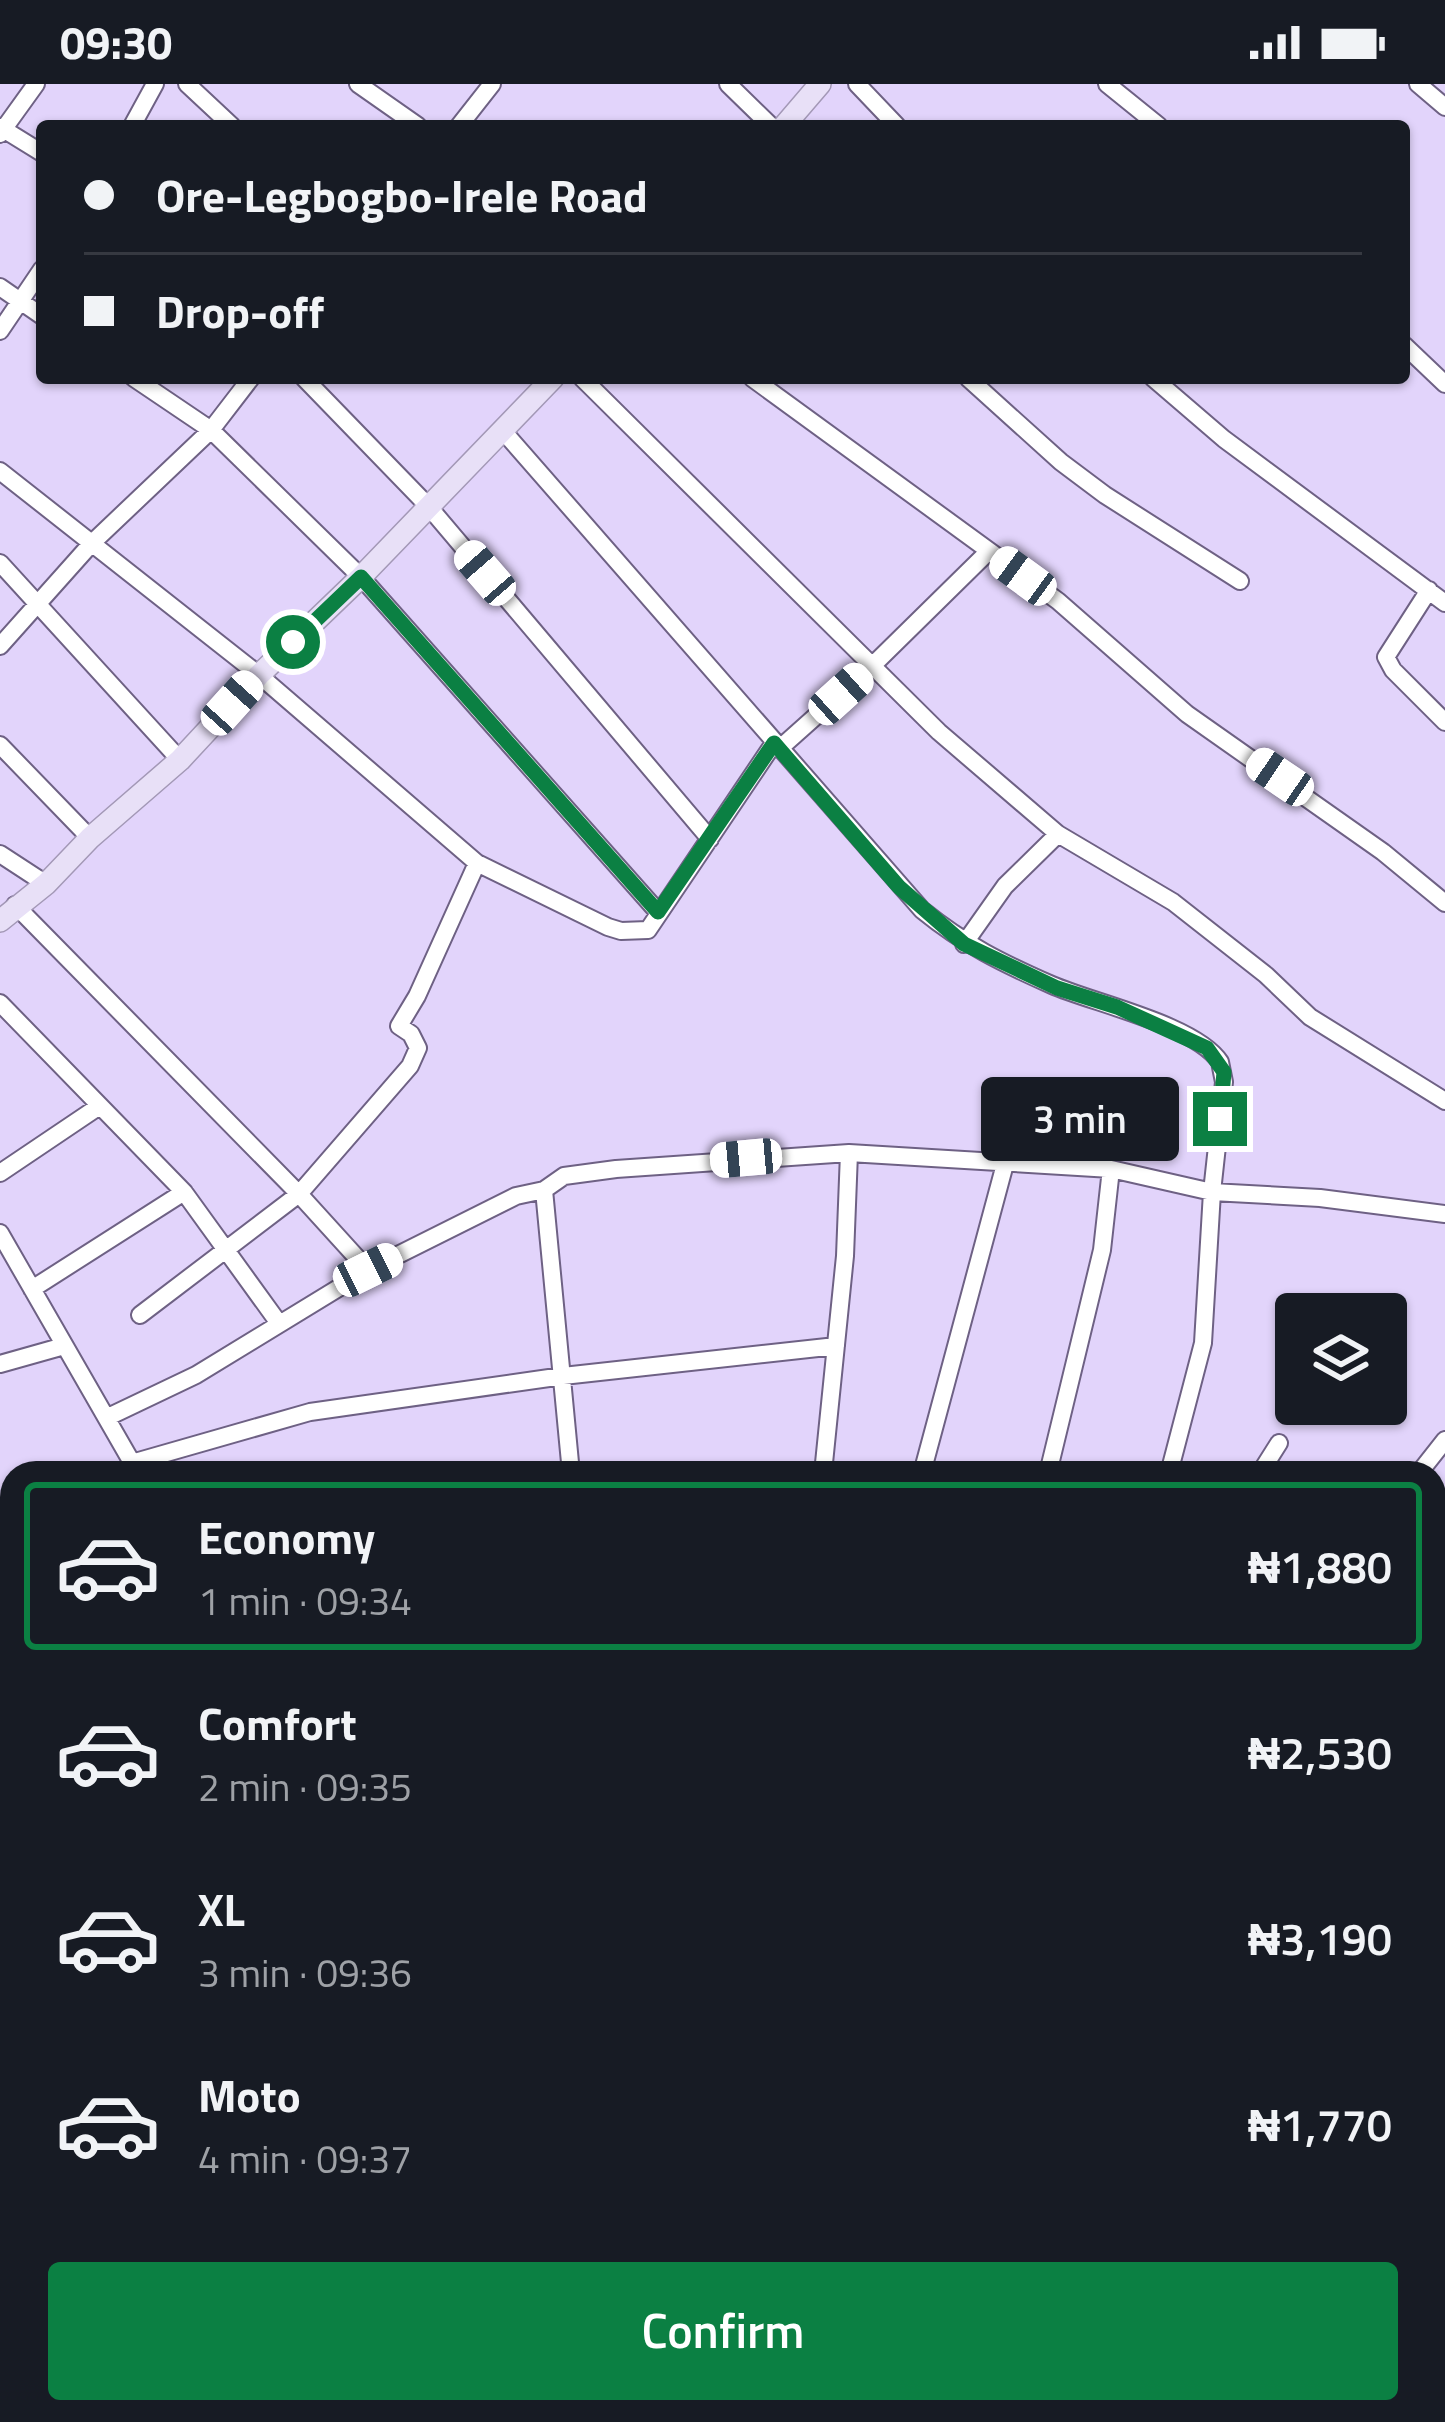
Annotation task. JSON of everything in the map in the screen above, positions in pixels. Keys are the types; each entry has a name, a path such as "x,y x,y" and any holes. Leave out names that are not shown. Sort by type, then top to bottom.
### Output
{"main road":[{"path":"789,120 820,84"},
{"path":"8,913 180,760 548,384"}],"street":[{"path":"36,84 1,130 36,150"},
{"path":"135,120 155,84"},
{"path":"187,84 226,120"},
{"path":"358,84 409,120"},
{"path":"464,120 492,84"},
{"path":"728,84 765,120"},
{"path":"857,84 891,120"},
{"path":"1107,84 1152,120"},
{"path":"1418,84 1445,107"},
{"path":"0,331 36,278"},
{"path":"0,287 36,312"},
{"path":"1410,351 1445,383"},
{"path":"143,384 211,430 361,577 658,912"},
{"path":"0,646 91,544 211,430 246,384"},
{"path":"310,384 429,507 710,839"},
{"path":"588,384 939,732 1058,834 1173,902 1266,975 1310,1017 1445,1101"},
{"path":"760,384 1058,601 1187,713 1383,852 1445,903"},
{"path":"975,384 1105,495 1240,581"},
{"path":"1160,384 1224,439 1445,603"},
{"path":"504,432 899,887 964,944 1057,988 1192,1039 1215,1054 1224,1082 1203,1342 1172,1461"},
{"path":"0,472 259,675 477,863 621,931 649,930 777,746 872,666 988,551"},
{"path":"0,563 180,760"},
{"path":"1429,590 1386,657 1445,722"},
{"path":"0,746 90,838"},
{"path":"964,944 1005,886 1058,834"},
{"path":"0,854 46,884"},
{"path":"140,1315 299,1194 417,1054 415,1040 399,1027 477,863"},
{"path":"8,913 299,1194 368,1270"},
{"path":"0,1003 184,1192 278,1322"},
{"path":"0,1173 98,1107"},
{"path":"108,1417 196,1375 368,1270 516,1196 544,1190 564,1176 616,1168 849,1153 1112,1169 1212,1192 1320,1198 1445,1214"},
{"path":"824,1461 849,1153"},
{"path":"925,1461 1005,1164"},
{"path":"1051,1461 1102,1250 1112,1169"},
{"path":"544,1190 570,1461"},
{"path":"32,1289 184,1192"},
{"path":"0,1233 134,1461"},
{"path":"0,1364 64,1346"},
{"path":"156,1461 310,1412 563,1376 836,1346"},
{"path":"1268,1461 1279,1443"}],"route":[{"path":"293,642 361,577 658,912 774,743 899,887 964,944 1057,988 1192,1039 1215,1054 1224,1072 1220,1119"}]}
